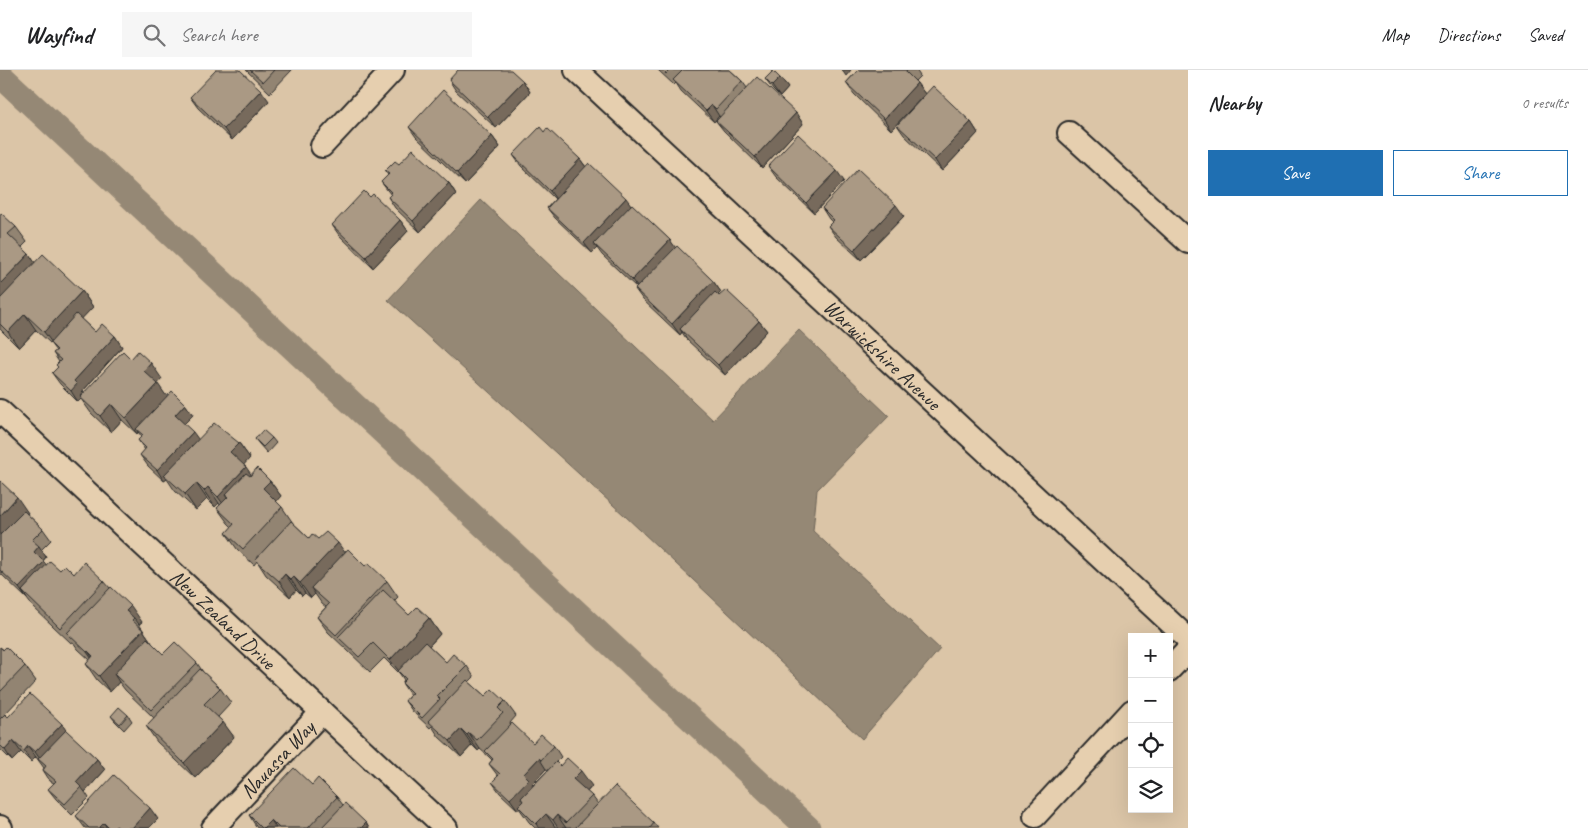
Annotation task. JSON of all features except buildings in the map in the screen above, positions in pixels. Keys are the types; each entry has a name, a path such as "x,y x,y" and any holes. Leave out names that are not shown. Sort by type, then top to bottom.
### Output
{"street":[{"path":"322,146 392,70"},
{"name":"Warwickshire Avenue","path":"576,70 1188,638"},
{"path":"1068,133 1188,242"},
{"name":"New Zealand Drive","path":"0,411 446,828"},
{"path":"1173,666 1188,650"},
{"name":"Nauassa Way","path":"212,828 322,712"},
{"path":"1035,816 1128,715"}],"shaded area":[{"path":"481,200 713,420 799,330 889,416 817,490 813,531 940,649 862,739 624,515 388,300"}],"waterway":[{"path":"0,75 808,828"}]}
